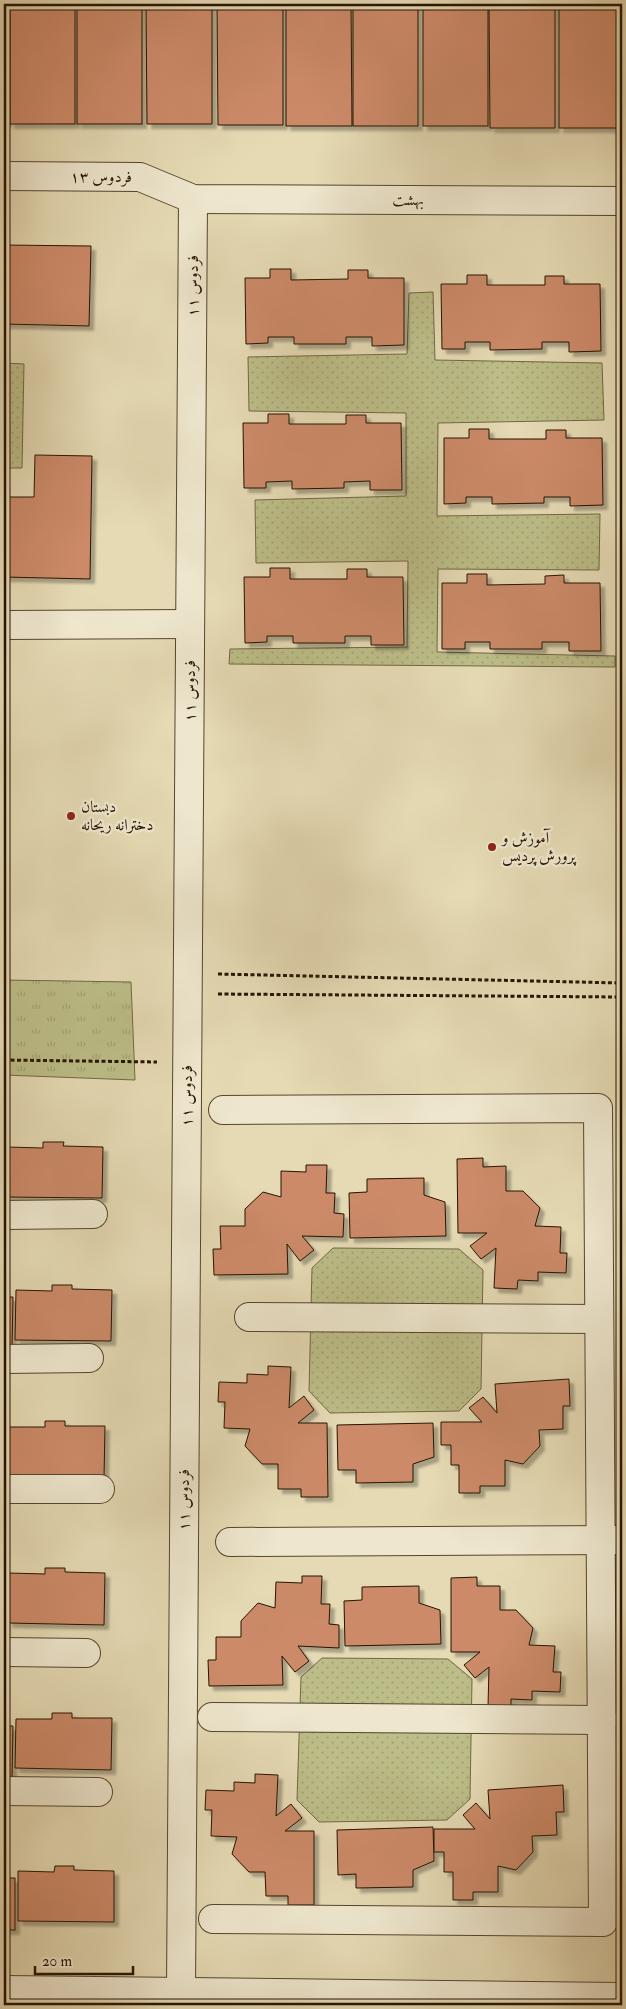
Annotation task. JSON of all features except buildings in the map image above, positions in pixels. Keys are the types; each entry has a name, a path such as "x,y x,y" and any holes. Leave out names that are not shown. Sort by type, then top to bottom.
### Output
{"street":[{"name":"فردوس ۱۳","path":"4,176 140,177 193,199"},
{"name":"بهشت","path":"193,199 622,200"},
{"name":"فردوس ۱۱","path":"181,1992 193,199"},
{"path":"4,625 190,624"},
{"path":"213,1918 603,1922 603,1720 612,1540 600,1319 598,1108 223,1110"},
{"path":"4,1215 93,1214"},
{"path":"249,1317 600,1319"},
{"path":"4,1359 88,1358"},
{"path":"4,1489 100,1489"},
{"path":"230,1542 612,1540"},
{"path":"4,1652 86,1653"},
{"path":"212,1717 603,1720"},
{"path":"4,1791 98,1792"},
{"path":"4,1990 181,1992 430,2000 622,1997"}],"path":[{"path":"188,984 622,983"},
{"path":"188,984 622,997"},
{"path":"4,1060 187,1062"}],"green space":[{"path":"433,292 435,360 602,363 604,420 438,423 437,516 600,514 599,570 438,569 437,652 615,656 615,667 229,664 230,649 407,647 408,561 256,563 255,500 406,496 406,413 249,411 248,357 407,354 409,293"},
{"path":"4,363 24,364 22,468 4,468"},
{"path":"4,980 131,982 135,1080 4,1075"},
{"path":"333,1248 459,1249 483,1270 481,1389 459,1411 330,1413 309,1391 312,1268"},
{"path":"322,1658 448,1659 472,1679 470,1799 447,1820 319,1822 297,1800 301,1677"}],"place":[{"name":"دبستان دخترانه ریحانه","path":"71,816"},
{"name":"آموزش و پرورش پردیس","path":"492,847"}]}
